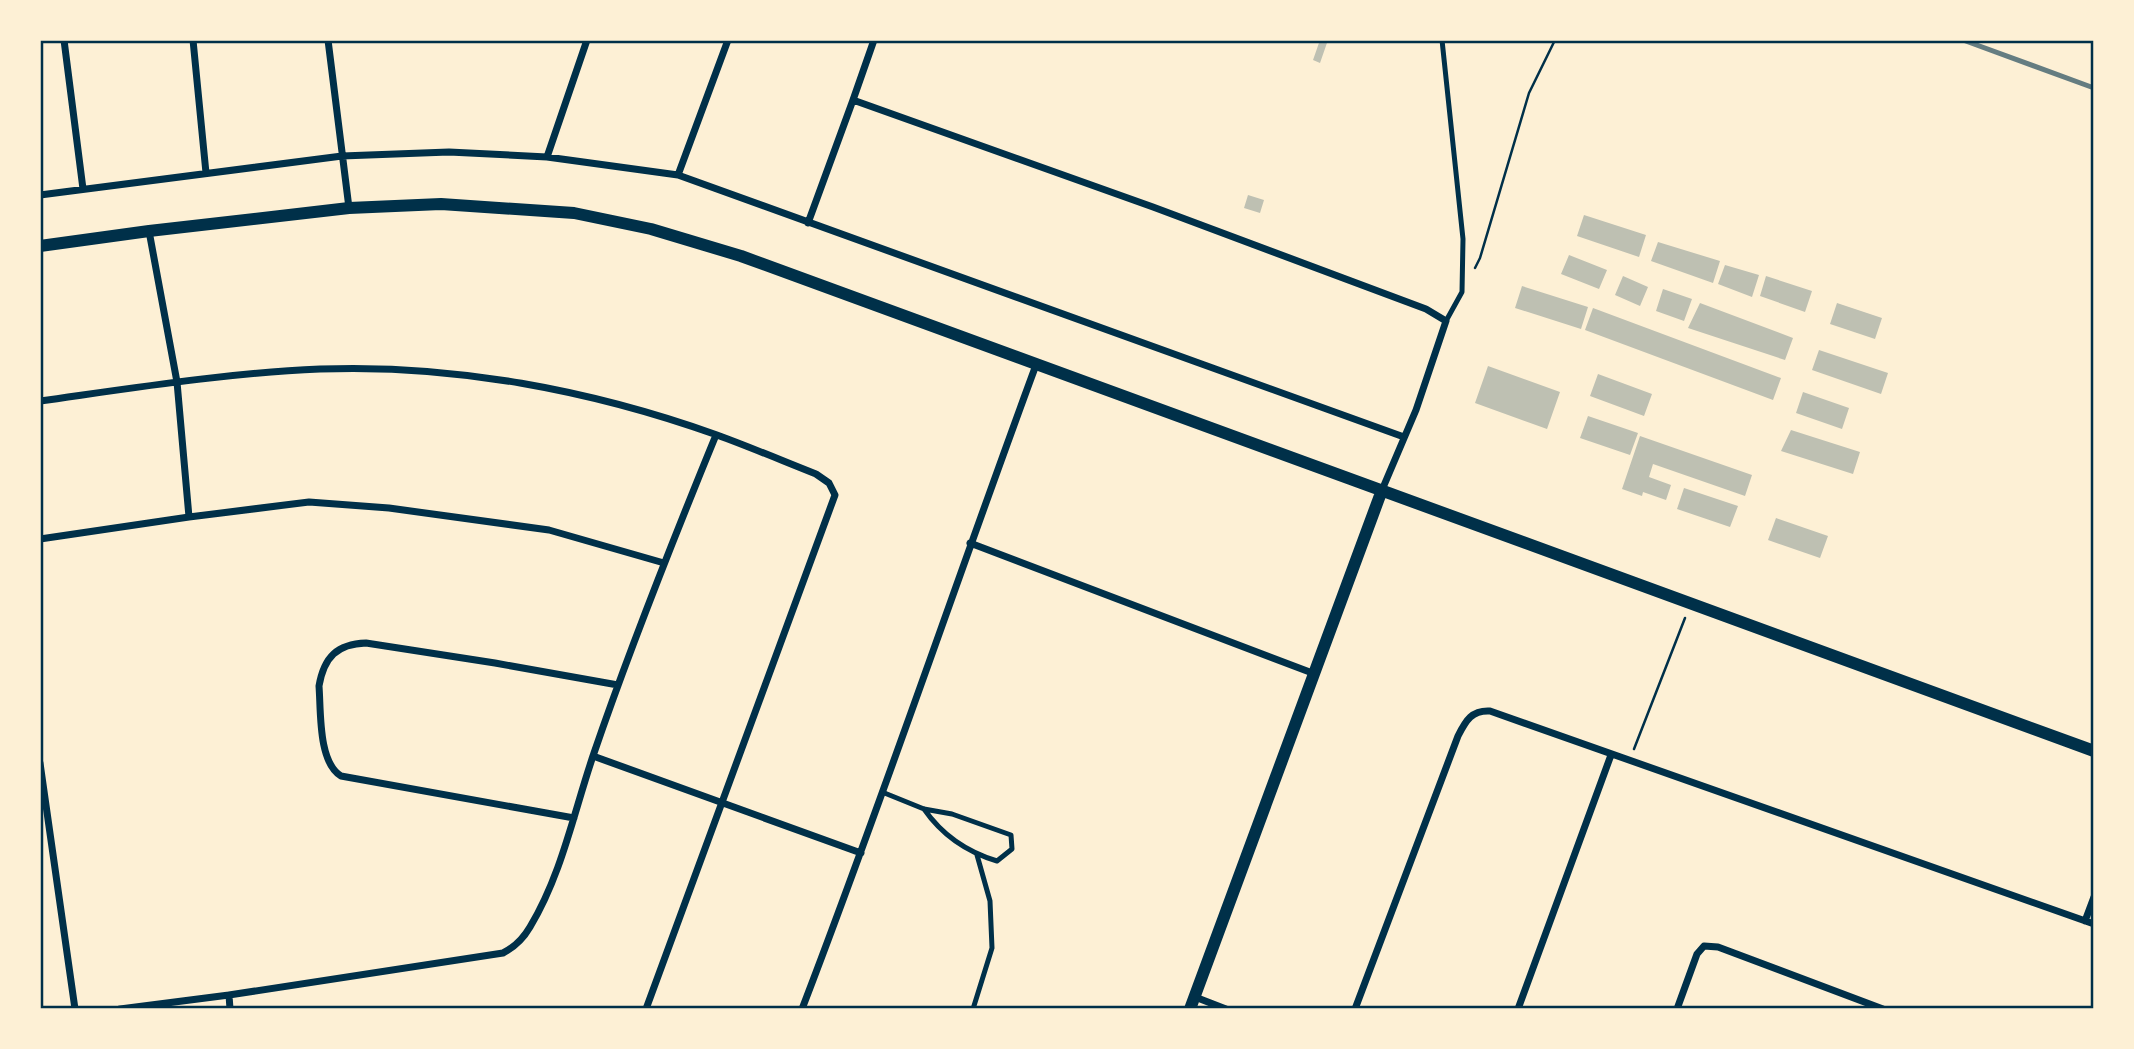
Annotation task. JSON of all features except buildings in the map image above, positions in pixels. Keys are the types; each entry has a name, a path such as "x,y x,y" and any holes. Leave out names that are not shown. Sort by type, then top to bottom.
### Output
{"street":[{"path":"64,40 83,189"},
{"path":"193,40 206,173"},
{"path":"328,40 349,208"},
{"path":"547,157 587,40"},
{"path":"678,175 728,40"},
{"path":"808,223 874,40"},
{"path":"853,100 1413,303 1446,321 1416,410 1382,491 1192,1003 1226,1009"},
{"path":"40,195 342,156 449,152 547,157 678,175 1404,438"},
{"path":"40,246 349,208 442,204 574,213 613,220 741,256 2094,751"},
{"path":"149,231 177,382 189,517"},
{"path":"802,1009 861,853 1035,365"},
{"path":"40,401 177,382 320,369 453,375 527,384 606,401 716,435 816,474 832,486 835,495 646,1009"},
{"path":"120,1009 503,953 521,940 551,883 618,685 716,435"},
{"path":"40,539 309,502 389,508 549,530 664,563"},
{"path":"970,543 1315,674"},
{"path":"574,818 341,776 334,772 327,761 320,676 323,668 340,648 351,643 366,643 618,685"},
{"path":"1355,1009 1458,736 1471,715 1480,711 1490,711 2094,924"},
{"path":"1518,1009 1611,755"},
{"path":"593,756 861,853"},
{"path":"40,763 75,1009"},
{"path":"2085,920 2094,897"},
{"path":"1677,1009 1697,954 1704,946 1718,947 1883,1009"},
{"path":"229,995 230,1009"}],"lane":[{"path":"1443,40 1463,239 1462,292 1446,321"},
{"path":"883,792 924,809 952,814 1011,835 1012,849 997,860 978,855 936,827 924,809"},
{"path":"973,1009 992,948 990,901 978,855"}],"path":[{"path":"1474,269 1480,258 1529,93 1555,40"},
{"path":"1630,760 1690,605"}],"railway":[{"path":"1963,40 2094,88"}]}
